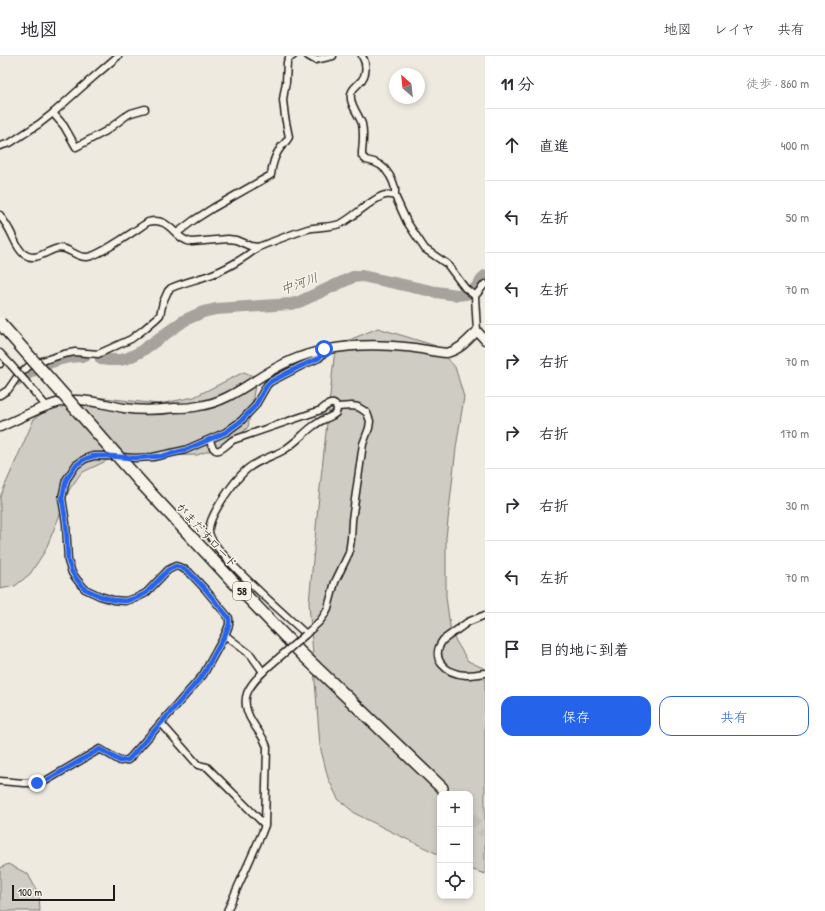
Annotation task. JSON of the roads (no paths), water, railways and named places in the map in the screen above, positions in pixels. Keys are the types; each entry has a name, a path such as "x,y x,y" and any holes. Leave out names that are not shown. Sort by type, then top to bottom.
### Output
{"highway":[{"name":"がまだすロード","path":"0,323 144,486 238,588 301,653 442,788"}],"street":[{"path":"0,146 10,143 53,113 118,56"},
{"path":"177,233 213,208 271,175 276,155 289,137 283,97 286,82 287,62 289,58 293,56"},
{"path":"308,56 315,60 333,56"},
{"path":"362,56 365,60 366,69 364,77 352,90 350,95 362,124 362,156 366,160 374,162 385,169 393,182 395,196 407,222 425,249 447,264 465,288 473,295 477,331 485,340"},
{"path":"53,113 64,126 76,147 106,131 131,113 145,109"},
{"path":"0,395 8,390 17,377 29,366 64,354 75,352 84,352 91,357 110,350 132,339 160,315 163,302 171,288 209,276 258,247 308,230 334,226 342,223 378,198 387,194 395,196"},
{"path":"0,215 20,251 28,256 37,256 61,248 80,256 93,256 148,222 154,220 170,227 188,242 236,240 250,246 258,247"},
{"path":"473,295 485,284"},
{"path":"0,427 47,406 72,400 88,400 138,410 199,406 214,403 237,393 276,368 298,358 324,349 355,346 389,346 447,353 460,348 477,331"},
{"path":"0,781 42,783 100,749 120,761 128,760 203,675 229,625 229,618 223,610 189,572 176,566 168,570 146,593 125,601 113,600 85,589 72,572 68,561 66,523 62,498 66,480 76,465 93,456 128,458 153,457 185,450 210,440 226,432 241,421 255,406 270,382 319,358 324,349"},
{"path":"0,353 47,406"},
{"path":"210,440 213,447 216,450 219,450 233,440 321,410 330,404 336,405 337,407 358,407 367,413 370,421 363,444 352,520 349,553 335,582 328,608 320,621 265,670 250,686 246,696 248,714 252,723 263,736 267,748 265,825 227,911"},
{"path":"306,634 223,555 209,536 209,531 212,519 220,502 245,471 256,463 284,450 318,422 333,416 336,413 337,407"},
{"path":"485,615 468,622 443,640 440,644 438,657 442,665 454,673 466,675 485,672"},
{"path":"225,635 251,655 265,670"},
{"path":"161,723 198,765 207,768 265,825"}],"waterway":[{"name":"中河川","path":"101,359 120,360 128,358 140,352 185,320 203,312 216,309 291,304 299,302 353,277 362,276 457,295 466,294 475,289 485,276"},
{"name":"中河川","path":"19,380 50,362 68,357 85,356"},
{"name":"中河川","path":"0,399 5,395"}],"tunnel":[{"path":"473,820 485,833"}]}
